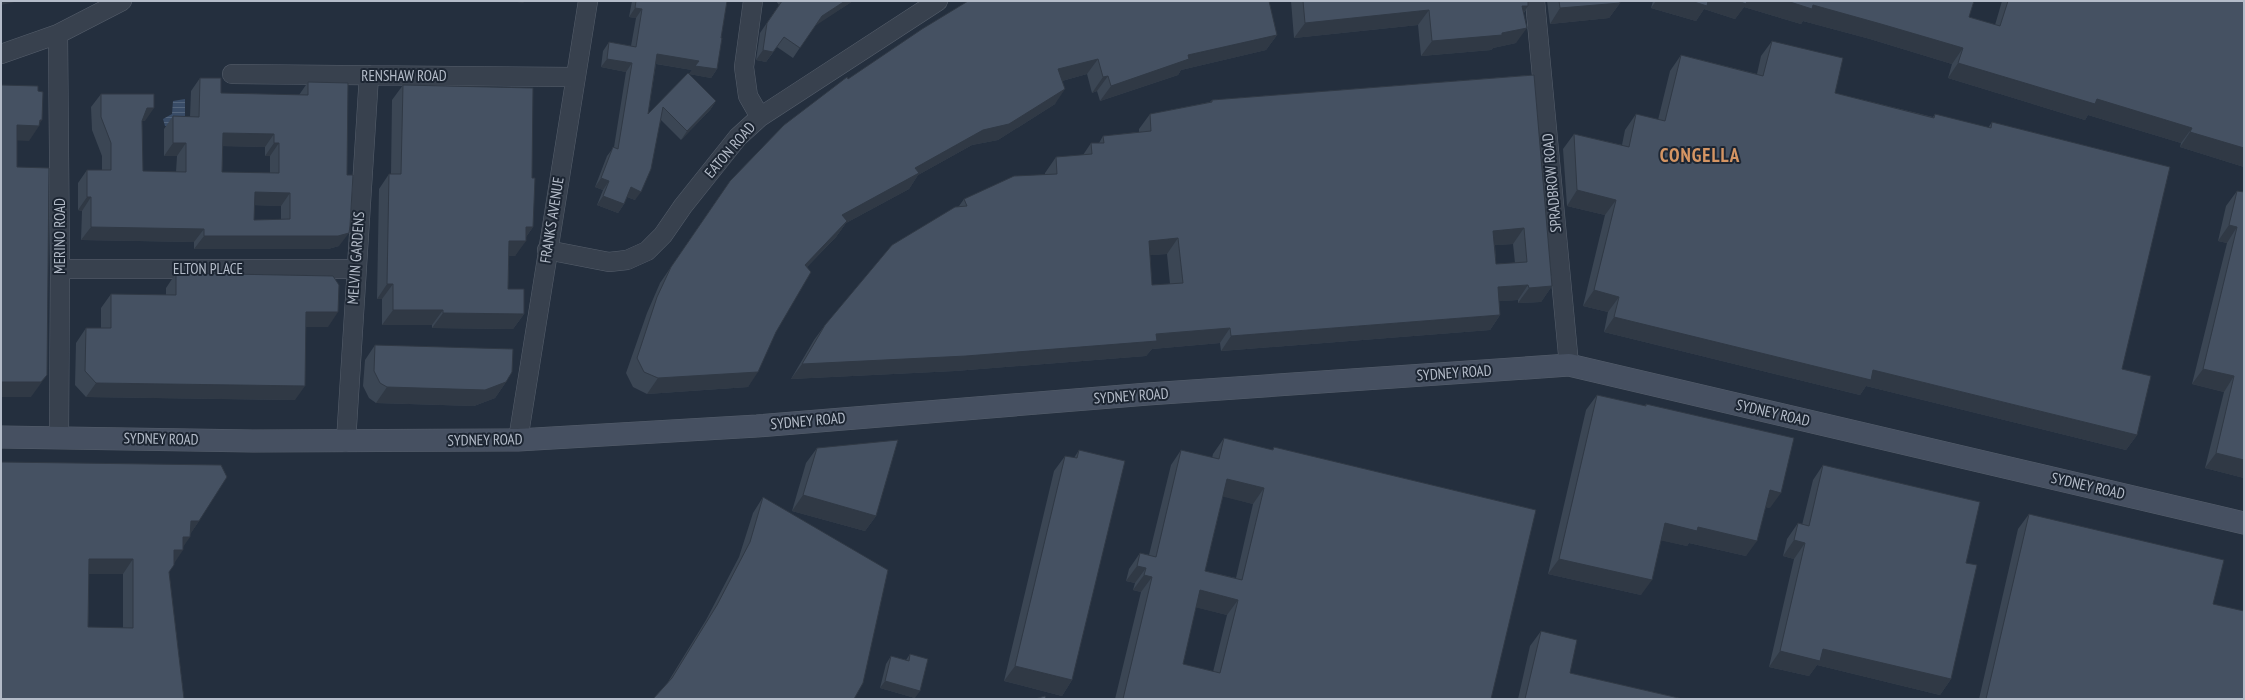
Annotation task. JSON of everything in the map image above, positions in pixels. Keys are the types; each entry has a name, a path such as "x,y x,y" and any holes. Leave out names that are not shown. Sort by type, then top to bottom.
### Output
{"main road":[{"name":"SYDNEY ROAD","path":"1,437 346,442 518,440 757,426 1156,394 1569,365 2244,523"}],"street":[{"path":"1,54 58,34 122,1"},
{"name":"FRANKS AVENUE","path":"518,440 588,1"},
{"path":"753,1 744,67 748,96 760,117"},
{"name":"EATON ROAD","path":"548,250 609,262 627,260 648,251 663,235 683,206 738,137 760,117 938,1"},
{"name":"SPRADBROW ROAD","path":"1535,1 1569,365"},
{"name":"MERINO ROAD","path":"58,34 60,269 59,437"},
{"name":"RENSHAW ROAD","path":"232,74 576,77"},
{"name":"MELVIN GARDENS","path":"346,442 369,75"},
{"name":"ELTON PLACE","path":"60,269 356,269"}],"water":[{"path":"185,99 185,126 165,126 163,119 172,114 173,101"}],"building":[{"path":"636,1 727,1 717,69 695,66 699,61 657,54 648,114 688,73 716,101 687,131 663,107 651,169 641,192 631,187 624,204 603,196 609,181 601,178 613,147 618,149 632,63 607,59 609,42 636,47 642,9 635,8"},
{"path":"782,1 845,1 822,16 800,48 784,37 773,52 763,50 767,23"},
{"path":"968,1 1269,1 1277,35 1188,55 1189,59 1111,86 1108,76 1103,77 1098,59 1058,69 1065,89 1009,124 983,130 915,168 919,173 842,215 847,221 805,265 811,272 776,332 758,372 658,378 644,372 637,358 657,297 671,267 730,181 784,125 847,77 848,79 922,29"},
{"path":"1303,1 1528,1 1528,6 1522,6 1527,28 1502,33 1502,35 1432,41 1429,10 1305,23"},
{"path":"1559,1 1620,1 1620,3 1560,8"},
{"path":"1691,1 1708,1 1707,6"},
{"path":"1738,1 1747,1 1746,4"},
{"path":"1787,1 1974,1 1969,17 2000,26 2008,1 2244,1 2244,148 2190,132 2192,128 2097,99 2095,104 1958,63 1963,48 1813,5 1812,9"},
{"path":"1772,41 1843,58 1835,93 1934,118 1935,114 1991,128 1992,122 2170,167 2122,369 2151,376 2137,435 1873,370 1871,380 1614,317 1619,297 1594,290 1616,200 1577,190 1574,134 1629,147 1636,114 1665,121 1681,55 1763,76"},
{"path":"1534,75 1552,286 1529,288 1528,285 1498,287 1500,315 1231,336 1230,328 1156,334 1157,341 966,356 802,364 825,325 892,245 955,207 967,206 964,199 1014,176 1057,174 1056,157 1092,154 1091,143 1104,143 1103,136 1151,131 1150,114 1212,102 1212,100","holes":["1524,228 1527,262 1496,264 1493,231","1178,238 1183,283 1152,285 1149,241"]},
{"path":"200,78 221,78 221,93 308,95 308,82 348,83 347,175 353,175 349,233 338,236 204,236 204,229 91,227 91,197 87,197 87,170 111,170 111,143 101,117 101,94 154,94 154,108 147,108 142,121 143,171 186,172 186,143 173,143 173,116 199,117","holes":["223,133 274,134 274,143 279,143 279,173 222,172","255,192 290,193 290,219 254,220"]},
{"path":"1,85 38,86 38,91 43,92 42,120 40,120 39,126 17,125 17,167 49,168 47,375 41,382 1,382"},
{"path":"403,85 533,88 532,178 535,178 533,227 526,227 526,241 509,241 508,289 524,289 524,314 443,313 443,310 393,310 393,284 387,284 389,174 401,174"},
{"path":"2237,191 2244,192 2244,460 2216,453 2234,376 2203,369 2237,227 2229,225"},
{"path":"176,273 333,276 339,285 338,312 306,312 305,386 96,383 85,371 86,328 111,328 111,294 176,295"},
{"path":"375,345 513,349 512,372 506,382 485,390 387,387 380,383 374,371"},
{"path":"1597,395 1646,406 1646,404 1794,438 1781,493 1770,490 1757,541 1698,527 1697,531 1665,523 1652,580 1559,559"},
{"path":"1224,438 1273,450 1274,447 1536,510 1491,699 1123,699 1152,577 1144,575 1146,568 1137,566 1140,553 1156,557 1181,450 1219,459","holes":["1227,479 1264,488 1242,580 1205,571","1200,590 1238,600 1220,673 1183,664"]},
{"path":"898,440 876,516 803,495 817,448"},
{"path":"1079,450 1125,461 1072,680 1015,666 1065,456 1077,458"},
{"path":"1,462 221,465 227,477 199,521 191,521 190,537 183,537 183,550 174,550 174,565 169,572 184,699 1,699","holes":["89,559 133,559 133,628 88,627"]},
{"path":"1823,465 1980,502 1966,563 1977,565 1951,679 1823,649 1820,661 1780,651 1805,543 1794,540 1798,523 1809,526"},
{"path":"763,497 888,570 863,683 854,699 653,699 672,678 717,605 750,542"},
{"path":"2029,514 2224,560 2213,604 2244,611 2244,699 1986,699"},
{"path":"1541,631 1577,640 1570,673 1683,699 1525,699"},
{"path":"910,654 928,659 920,691 885,681 891,656 909,661"},
{"path":"1045,696 1046,699 1035,699"}],"district":[{"name":"CONGELLA","path":"1700,155"}]}
